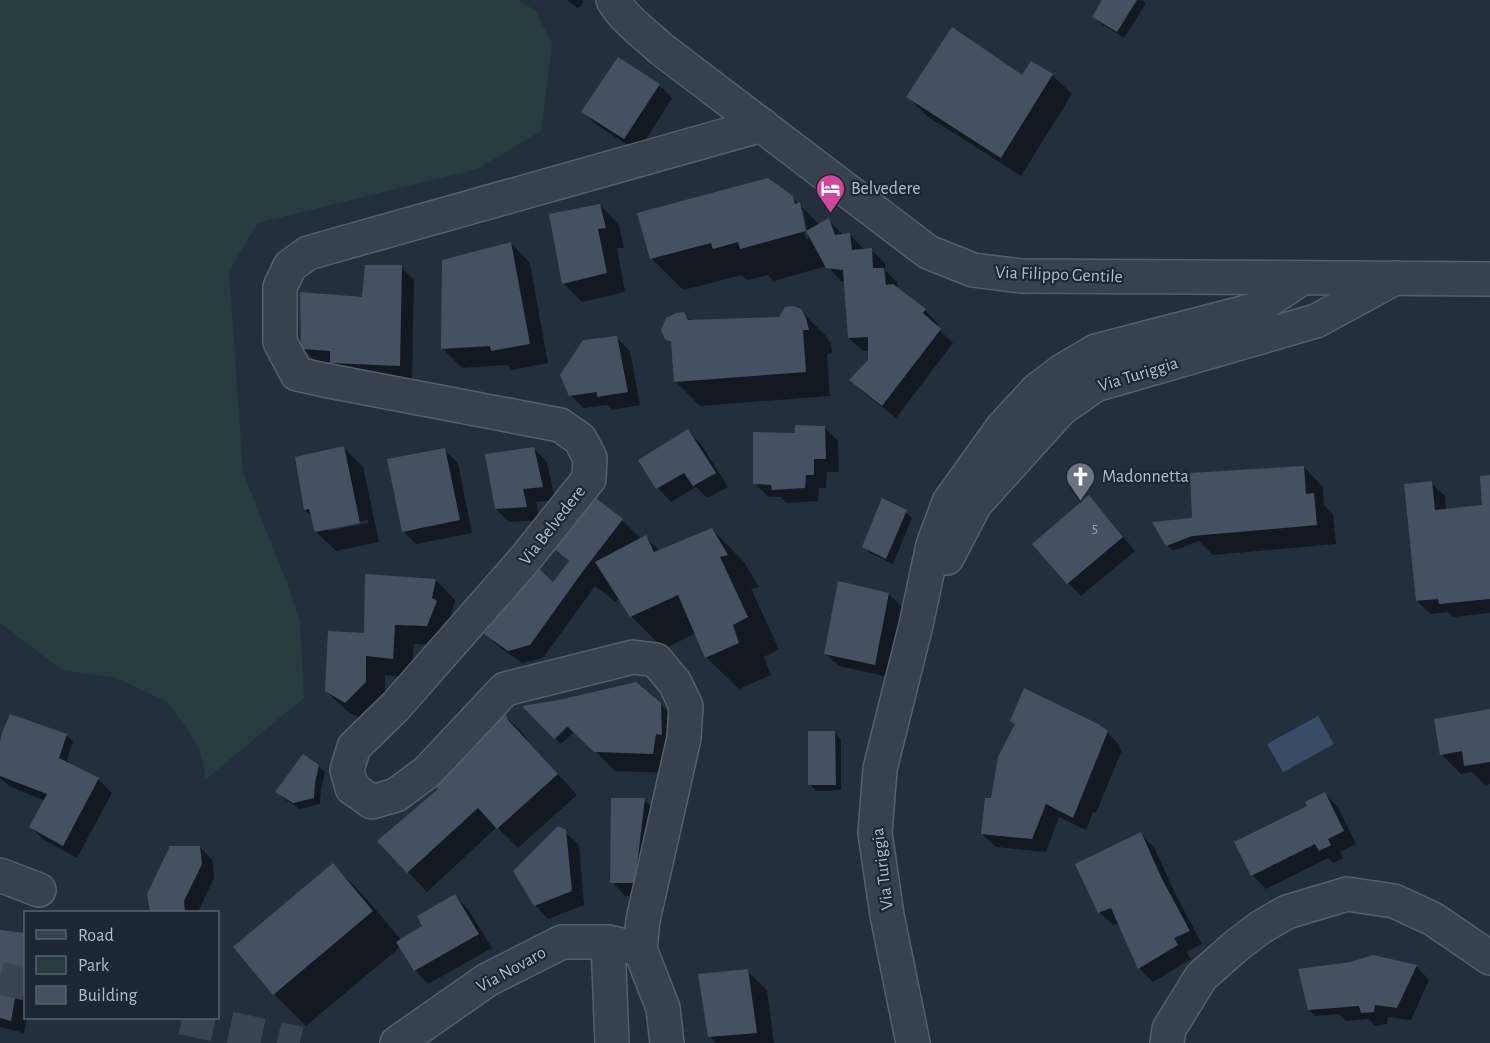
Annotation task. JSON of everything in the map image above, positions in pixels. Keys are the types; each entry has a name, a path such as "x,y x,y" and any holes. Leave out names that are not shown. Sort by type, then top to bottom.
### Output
{"street":[{"name":"Via Filippo Gentile","path":"614,0 627,18 660,48 928,252 973,270 1022,276 1490,279"},
{"name":"Via Belvedere","path":"640,949 643,920 684,738 686,706 675,683 656,660 633,657 505,689 427,772 396,795 372,802 352,788 347,770 354,747 396,706 525,560 589,478 590,458 580,439 560,424 297,374 280,342 280,287 290,266 308,253 762,125"},
{"name":"Via Turiggia","path":"913,1043 887,915 875,833 880,769 916,625 933,545 949,502 1002,428 1036,390 1062,371 1096,351 1254,310 1302,278"},
{"name":"Via Turiggia","path":"916,625 975,504 1061,410 1095,385 1316,321 1395,278"},
{"path":"0,875 39,890"},
{"path":"1167,1043 1169,1029 1200,977 1236,946 1261,927 1287,912 1347,894 1394,901 1433,919 1490,958"},
{"name":"Via Novaro","path":"397,1043 487,980 562,942 608,942 640,949"},
{"path":"608,942 612,1043"},
{"path":"640,949 663,1008 667,1043"}],"green space":[{"path":"0,0 518,0 536,11 552,44 541,131 477,169 258,223 229,271 243,472 300,622 304,698 206,779 200,750 185,725 167,702 117,678 62,670 0,623"}],"water":[{"path":"1318,716 1334,744 1283,772 1267,744"}],"building":[{"path":"1102,0 1137,0 1117,32 1092,17"},
{"path":"952,27 1022,75 1031,61 1053,74 1001,158 906,97"},
{"path":"618,57 660,84 624,139 581,112"},
{"path":"768,178 793,196 795,204 800,202 806,231 740,249 738,242 713,249 711,243 650,259 637,213"},
{"path":"600,204 606,228 598,229 607,273 562,284 549,214"},
{"path":"829,218 835,235 850,233 852,250 872,248 873,268 884,268 886,285 893,284 926,309 923,313 941,329 882,406 849,380 868,360 868,337 848,338 843,270 826,268 806,231"},
{"path":"511,242 530,344 491,351 490,346 441,349 442,260"},
{"path":"365,265 402,265 400,366 330,363 330,351 301,349 300,292 362,297"},
{"path":"793,306 801,309 809,330 803,330 806,372 674,382 671,342 665,339 661,330 666,318 684,312 688,320 779,317 785,307"},
{"path":"617,336 628,392 597,397 597,392 569,396 560,375 583,340"},
{"path":"795,425 825,426 826,459 814,459 814,475 806,475 805,488 772,490 771,485 753,484 753,432 795,433"},
{"path":"688,429 716,473 693,486 684,473 656,489 638,460"},
{"path":"344,446 360,523 315,532 309,509 304,510 295,457"},
{"path":"534,447 543,487 523,489 527,507 495,509 485,454"},
{"path":"445,448 460,520 402,532 387,459"},
{"path":"1304,466 1306,494 1314,493 1317,525 1192,536 1166,546 1152,522 1192,518 1190,473"},
{"path":"1490,475 1490,599 1439,604 1438,599 1416,601 1404,484 1432,481 1435,510 1482,505 1480,476"},
{"path":"592,495 623,519 530,645 508,651 484,634 536,566 553,582 569,561 552,547"},
{"path":"1089,495 1123,537 1067,584 1032,544"},
{"path":"882,498 907,510 886,559 862,547"},
{"path":"712,528 728,555 720,557 748,617 733,625 739,643 705,658 678,595 630,617 595,562 646,535 654,552"},
{"path":"365,574 436,579 432,598 437,601 427,626 395,625 393,659 366,656 366,682 345,703 325,691 328,631 364,633"},
{"path":"838,581 889,593 875,665 824,654"},
{"path":"636,682 661,703 662,735 656,734 653,754 594,752 567,726 554,739 522,706 559,700"},
{"path":"1024,688 1108,731 1073,818 1046,804 1032,839 981,834 985,798 991,798 998,757 1015,724 1010,721"},
{"path":"1490,709 1490,762 1464,766 1462,751 1440,755 1434,719"},
{"path":"504,712 509,721 558,774 497,829 478,808 407,873 377,841 438,789 427,777"},
{"path":"10,714 67,734 59,758 99,778 63,846 29,827 47,794 0,776 0,742"},
{"path":"808,731 835,731 836,785 808,785"},
{"path":"303,754 319,765 314,798 293,803 275,792"},
{"path":"1325,792 1344,831 1328,839 1331,845 1319,851 1315,844 1251,876 1234,842 1307,806 1305,802"},
{"path":"611,798 645,798 635,883 610,883"},
{"path":"558,826 566,830 572,891 534,906 513,871"},
{"path":"1141,832 1162,879 1190,931 1174,938 1178,945 1138,969 1111,908 1098,913 1075,864"},
{"path":"170,846 200,846 202,864 184,901 185,911 150,911 147,894"},
{"path":"333,863 373,911 273,995 233,947"},
{"path":"455,894 479,934 414,971 396,942 422,926 417,916"},
{"path":"0,930 24,933 24,982 18,981 11,1021 0,1018"},
{"path":"1373,955 1417,965 1397,1008 1375,1005 1374,1012 1361,1013 1359,1006 1308,1010 1298,969 1351,962"},
{"path":"748,969 757,1033 708,1037 698,974"}],"tunnel":[{"path":"0,978 24,984"},
{"path":"187,1019 300,1043"}],"place":[{"name":"Belvedere","path":"830,214"},
{"name":"Madonnetta","path":"1081,502"}]}
